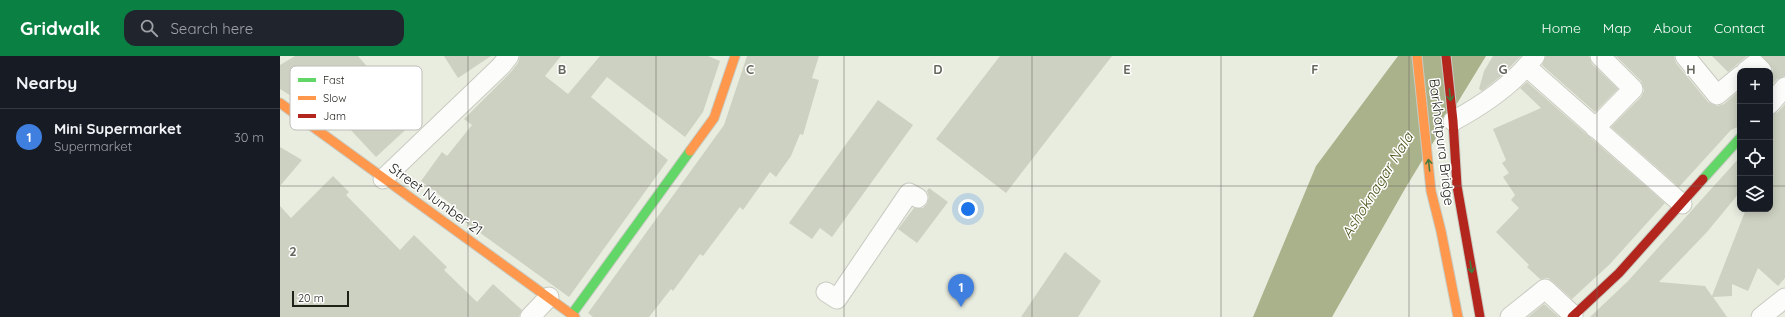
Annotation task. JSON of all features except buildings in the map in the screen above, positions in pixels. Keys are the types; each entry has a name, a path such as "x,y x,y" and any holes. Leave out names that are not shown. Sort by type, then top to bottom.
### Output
{"street":[{"path":"574,316 714,118 735,56"},
{"name":"Barkhatpura Bridge","path":"1417,56 1441,231 1458,317"},
{"name":"Barkhatpura Bridge","path":"1446,56 1453,121 1454,186 1465,228 1480,317"},
{"path":"1595,128 1633,88 1600,56"},
{"path":"1685,56 1717,95 1737,78"},
{"path":"383,179 502,59"},
{"path":"1453,121 1491,98 1531,61 1595,128 1682,204"},
{"path":"1750,68 1755,64 1759,68"},
{"name":"Street Number 21","path":"280,103 290,110"},
{"name":"Street Number 21","path":"317,130 574,316"},
{"path":"1510,317 1546,289 1572,316 1619,273 1738,140"},
{"path":"832,296 909,193 918,198"},
{"path":"530,317 549,297"},
{"path":"1762,317 1785,298"}],"water":[{"name":"Ashoknagar Nala","path":"1398,56 1486,56 1406,187 1332,317 1253,317 1316,166"}],"traffic: fast":[{"path":"1703,179 1738,140"},
{"path":"572,314 690,151"}],"traffic: slow":[{"path":"690,151 714,118 735,56"},
{"path":"1417,56 1431,191 1441,231 1458,317"},
{"path":"280,103 290,110"},
{"path":"317,130 575,317"}],"traffic: jam":[{"path":"1446,56 1453,121 1457,186 1480,317"},
{"path":"1572,317 1619,273 1703,179"}],"place":[{"name":"Mini Supermarket","path":"961,307"}]}
